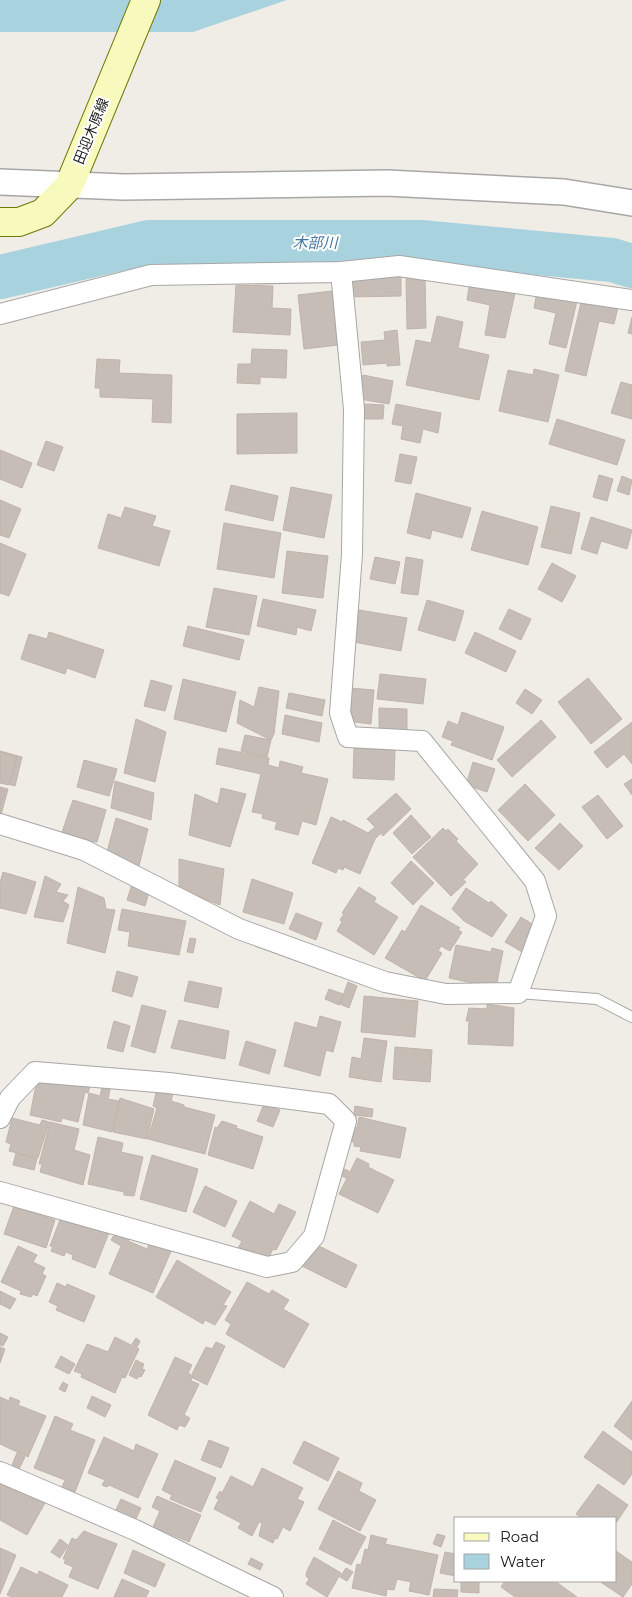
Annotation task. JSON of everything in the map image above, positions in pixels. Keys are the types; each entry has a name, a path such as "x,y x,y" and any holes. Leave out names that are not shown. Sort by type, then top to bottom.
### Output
{"main road":[{"name":"田迎木原線","path":"0,222 19,222 43,213 69,186 146,0"}],"street":[{"path":"0,182 69,186 387,183 564,192 632,204"},
{"path":"0,314 151,275 341,272 400,266 632,300"},
{"path":"0,824 84,850 238,929 385,982 446,994 518,993 546,916 535,881 422,741 348,737 340,713 352,554 354,409 341,272"},
{"path":"0,1118 10,1098 35,1072 169,1083 329,1104 346,1121 314,1236 292,1262 267,1267 0,1192"},
{"path":"0,1472 134,1530 273,1597"}],"lane":[{"path":"518,993 597,998 632,1017"}],"water":[{"path":"0,0 287,0 193,32 0,32"}],"building":[{"path":"348,276 401,276 401,296 348,297"},
{"path":"425,276 426,328 407,329 406,277"},
{"path":"470,281 516,289 505,338 485,335 490,305 467,300"},
{"path":"236,285 273,286 272,308 291,309 290,335 233,332"},
{"path":"332,291 338,345 304,349 298,295"},
{"path":"537,292 577,301 566,348 549,344 556,313 534,308"},
{"path":"582,298 618,307 614,324 599,321 586,376 565,371"},
{"path":"437,316 463,322 458,348 489,355 479,400 406,385 416,340 431,343"},
{"path":"632,317 632,334 628,333"},
{"path":"397,330 400,365 387,366 387,363 363,365 361,342 385,340 384,332"},
{"path":"252,349 287,350 286,378 260,377 260,384 237,383 238,364 251,364"},
{"path":"97,359 120,360 119,373 172,375 171,423 152,422 153,399 100,397 100,388 95,388"},
{"path":"534,369 559,375 548,422 499,411 508,370 533,375"},
{"path":"363,375 393,381 389,404 359,399"},
{"path":"621,382 632,385 632,419 611,413"},
{"path":"364,404 384,405 383,419 363,419"},
{"path":"396,404 441,413 438,433 423,429 420,443 401,439 403,426 392,424"},
{"path":"297,413 297,453 237,454 237,414"},
{"path":"557,419 625,440 617,465 549,444"},
{"path":"46,441 63,447 54,471 37,465"},
{"path":"0,450 32,463 22,488 0,479"},
{"path":"400,454 417,457 411,484 395,481"},
{"path":"599,475 613,479 607,501 593,497"},
{"path":"622,476 632,480 629,495 617,491"},
{"path":"231,485 278,496 273,521 225,510"},
{"path":"291,487 332,495 324,538 283,530"},
{"path":"416,493 471,508 462,538 432,530 430,539 407,533"},
{"path":"0,500 21,509 9,538 0,535"},
{"path":"551,506 580,513 571,554 541,547"},
{"path":"125,507 156,516 152,526 170,531 159,566 98,548 108,514 121,518"},
{"path":"482,511 538,527 528,565 471,550"},
{"path":"591,517 632,530 627,549 601,541 597,554 581,549"},
{"path":"224,523 281,533 274,578 217,569"},
{"path":"0,543 26,554 9,596 0,593"},
{"path":"287,551 328,556 323,598 282,593"},
{"path":"375,557 400,562 395,584 370,579"},
{"path":"406,557 423,560 418,595 401,593"},
{"path":"552,563 576,576 562,602 538,589"},
{"path":"214,588 257,596 249,635 206,627"},
{"path":"263,599 316,610 311,631 297,627 296,635 257,626"},
{"path":"427,600 464,611 455,641 418,630"},
{"path":"509,609 531,619 521,640 499,629"},
{"path":"359,610 407,618 401,651 354,642"},
{"path":"188,626 244,640 239,660 183,646"},
{"path":"49,632 104,650 95,678 67,668 65,674 21,659 29,634 47,639"},
{"path":"475,632 516,651 506,672 465,653"},
{"path":"380,674 426,679 423,704 377,699"},
{"path":"588,678 622,719 591,744 558,702"},
{"path":"183,679 236,692 226,732 174,719"},
{"path":"151,680 172,686 165,711 144,706"},
{"path":"259,687 279,691 274,734 271,740 237,723 240,700 254,707"},
{"path":"350,688 374,690 371,724 347,721"},
{"path":"525,689 542,700 532,714 516,703"},
{"path":"289,693 325,700 322,716 286,708"},
{"path":"379,708 407,709 407,730 379,729"},
{"path":"462,712 504,727 492,760 451,745 453,741 442,737 448,721 458,725"},
{"path":"285,715 322,723 319,742 282,734"},
{"path":"136,719 166,732 155,782 124,773"},
{"path":"541,720 556,737 512,777 497,760"},
{"path":"632,722 632,764 624,754 607,768 594,752"},
{"path":"245,735 271,740 267,757 241,751"},
{"path":"219,748 269,758 268,765 279,768 280,761 303,767 301,773 328,779 316,825 302,821 298,835 275,829 277,822 262,818 263,814 252,812 261,774 216,764"},
{"path":"354,748 395,750 394,780 353,778"},
{"path":"0,751 22,757 15,786 0,782"},
{"path":"0,752 17,757 9,785 0,783"},
{"path":"84,760 117,769 109,796 77,787"},
{"path":"473,762 495,769 487,792 466,785"},
{"path":"632,779 632,795 624,784"},
{"path":"115,781 154,793 151,820 111,808"},
{"path":"525,784 555,815 528,841 498,810"},
{"path":"0,787 8,789 1,815 0,815"},
{"path":"221,788 246,794 230,847 189,835 195,794 218,804"},
{"path":"0,790 5,791 0,807"},
{"path":"396,793 411,809 383,836 381,833 375,839 360,874 344,867 343,870 338,868 336,873 312,863 331,817 342,822 343,820 368,833 375,827 367,819"},
{"path":"598,795 623,826 607,839 582,807"},
{"path":"73,800 106,810 97,842 81,840 62,832"},
{"path":"411,815 431,837 412,854 393,833"},
{"path":"116,818 148,829 139,866 106,856"},
{"path":"560,823 583,846 559,870 535,848"},
{"path":"443,828 446,831 448,829 458,839 456,841 478,864 463,880 466,882 451,896 413,857"},
{"path":"179,859 224,869 220,905 179,889"},
{"path":"411,861 434,883 413,905 391,883"},
{"path":"3,872 36,882 26,914 0,908 0,883"},
{"path":"45,876 61,884 56,892 68,895 63,901 69,905 63,922 34,917"},
{"path":"252,879 293,893 284,924 243,912"},
{"path":"132,884 150,889 145,906 127,900"},
{"path":"78,887 104,898 106,909 115,910 105,953 67,943"},
{"path":"359,887 376,898 374,902 398,917 374,955 337,931 342,922 340,920 344,914 342,913"},
{"path":"466,888 489,903 491,901 507,915 492,937 464,921 452,909"},
{"path":"421,905 460,928 458,930 462,932 450,951 441,946 438,951 442,953 425,981 385,958 402,930 405,932"},
{"path":"122,909 186,921 179,955 128,946 130,932 118,930"},
{"path":"296,913 322,923 316,940 289,929"},
{"path":"521,917 535,926 522,952 505,942"},
{"path":"190,938 196,939 193,953 187,952"},
{"path":"456,945 491,952 492,948 503,951 496,988 449,978"},
{"path":"117,971 138,977 132,997 112,991"},
{"path":"189,981 222,988 218,1008 184,1001"},
{"path":"348,982 357,986 349,1008 340,1004"},
{"path":"329,989 343,994 339,1005 325,999"},
{"path":"364,996 418,1001 415,1037 361,1032"},
{"path":"487,1004 514,1008 513,1046 468,1044 469,1021 466,1021 469,1008 487,1009"},
{"path":"142,1005 166,1011 155,1053 131,1046"},
{"path":"320,1016 341,1022 333,1052 326,1050 320,1076 284,1066 295,1022 317,1028"},
{"path":"179,1020 229,1031 225,1059 171,1048"},
{"path":"114,1021 130,1026 123,1052 107,1048"},
{"path":"364,1038 387,1041 381,1082 349,1077 352,1057 361,1059"},
{"path":"246,1041 276,1050 269,1074 239,1065"},
{"path":"395,1047 432,1050 430,1082 393,1079"},
{"path":"38,1075 90,1086 88,1093 85,1092 78,1122 62,1118 61,1122 30,1115"},
{"path":"102,1087 110,1089 108,1099 119,1101 112,1132 83,1125 89,1093 100,1096"},
{"path":"157,1089 173,1094 171,1101 184,1105 184,1107 215,1115 205,1154 148,1139 157,1108 153,1106"},
{"path":"120,1098 154,1109 147,1139 113,1132"},
{"path":"264,1104 280,1110 273,1127 257,1121"},
{"path":"355,1106 373,1109 372,1117 354,1115"},
{"path":"359,1117 406,1128 400,1158 360,1151 361,1147 354,1146 354,1142 348,1141 351,1126 357,1128"},
{"path":"12,1118 40,1125 42,1120 49,1122 38,1158 9,1151 11,1144 6,1142"},
{"path":"222,1121 263,1137 253,1169 208,1155 215,1127 217,1128"},
{"path":"50,1122 79,1129 74,1150 90,1155 83,1185 40,1172 42,1164 39,1164"},
{"path":"98,1137 123,1143 121,1152 143,1157 134,1196 124,1195 124,1192 88,1184"},
{"path":"16,1153 37,1159 34,1170 13,1165"},
{"path":"152,1155 198,1169 186,1212 140,1199"},
{"path":"357,1158 369,1164 368,1167 394,1180 378,1213 339,1194"},
{"path":"339,1167 349,1171 346,1178 336,1173"},
{"path":"205,1186 237,1201 225,1227 193,1212"},
{"path":"250,1201 274,1214 279,1204 296,1212 276,1250 273,1249 266,1263 238,1248 242,1241 232,1236"},
{"path":"14,1206 55,1220 46,1248 4,1234"},
{"path":"96,1212 114,1220 95,1268 72,1259 73,1255 66,1252 64,1256 51,1251 53,1247 50,1246 61,1217 90,1229"},
{"path":"125,1218 137,1227 128,1241 147,1249 151,1240 172,1249 153,1293 109,1274 121,1246 111,1240"},
{"path":"305,1239 357,1265 346,1288 294,1262"},
{"path":"18,1246 37,1255 33,1262 45,1268 42,1274 46,1276 37,1296 33,1294 31,1297 20,1294 21,1291 1,1282"},
{"path":"177,1260 231,1292 223,1305 227,1306 215,1325 205,1320 203,1324 156,1297"},
{"path":"247,1282 269,1294 272,1290 289,1300 283,1309 309,1324 284,1368 226,1334 231,1324 225,1320"},
{"path":"57,1283 66,1287 67,1284 95,1296 84,1322 56,1310 58,1306 49,1302"},
{"path":"0,1291 16,1299 10,1309 0,1304"},
{"path":"0,1333 8,1337 3,1346 0,1345"},
{"path":"115,1337 139,1349 125,1378 122,1377 115,1393 81,1377 82,1374 74,1371 87,1344 108,1352"},
{"path":"136,1338 140,1341 137,1347 132,1344"},
{"path":"216,1342 225,1346 207,1385 193,1378 194,1375 192,1374 206,1347 212,1349"},
{"path":"0,1347 5,1349 0,1363"},
{"path":"61,1356 75,1364 69,1374 55,1367"},
{"path":"175,1357 192,1365 188,1373 193,1376 191,1381 199,1384 184,1415 190,1418 185,1427 179,1425 177,1430 148,1415"},
{"path":"136,1360 144,1364 142,1369 145,1370 141,1377 139,1376 137,1379 129,1375"},
{"path":"63,1382 68,1385 65,1392 59,1389"},
{"path":"92,1396 111,1405 105,1417 87,1408"},
{"path":"0,1397 9,1401 10,1397 20,1401 18,1405 46,1416 28,1457 0,1444"},
{"path":"632,1401 632,1440 614,1426"},
{"path":"55,1416 73,1424 70,1430 95,1440 75,1492 62,1487 65,1480 34,1468"},
{"path":"603,1431 632,1452 632,1474 624,1485 584,1457"},
{"path":"104,1437 134,1451 136,1444 158,1454 138,1498 109,1485 107,1487 102,1485 105,1480 88,1473"},
{"path":"209,1440 229,1448 221,1468 201,1460"},
{"path":"304,1441 339,1458 328,1481 293,1463"},
{"path":"17,1453 25,1457 19,1469 12,1465"},
{"path":"175,1460 216,1478 201,1512 170,1499 172,1495 162,1490"},
{"path":"262,1468 303,1488 297,1499 304,1502 290,1531 283,1527 273,1543 259,1536 262,1523 259,1522 252,1536 238,1528 241,1523 214,1509 219,1499 216,1498 220,1491 222,1493 231,1476 253,1487"},
{"path":"338,1471 362,1483 359,1491 376,1500 360,1531 318,1509"},
{"path":"0,1483 14,1491 16,1487 45,1503 27,1535 0,1520"},
{"path":"598,1484 628,1505 617,1522 617,1517 580,1517 576,1514"},
{"path":"157,1496 201,1515 189,1542 153,1527 160,1511 152,1507"},
{"path":"121,1499 141,1508 133,1525 113,1516"},
{"path":"333,1520 366,1537 351,1565 319,1549"},
{"path":"84,1531 117,1544 98,1589 69,1577 73,1567 64,1563 66,1559 63,1559 72,1538 76,1540"},
{"path":"437,1534 445,1536 441,1547 433,1544"},
{"path":"371,1535 387,1539 385,1544 438,1555 429,1595 409,1591 411,1582 397,1579 394,1590 387,1589 386,1596 352,1588 357,1564 361,1565 365,1549 368,1550"},
{"path":"60,1539 68,1545 60,1558 51,1552"},
{"path":"0,1548 16,1555 0,1594"},
{"path":"133,1550 165,1564 155,1587 124,1573"},
{"path":"445,1552 454,1554 454,1576 440,1573"},
{"path":"617,1552 632,1562 632,1584 623,1597 600,1582 617,1582"},
{"path":"314,1557 341,1573 327,1597 306,1584 309,1579 306,1576 307,1571"},
{"path":"251,1558 263,1564 260,1570 248,1564"},
{"path":"21,1567 38,1575 39,1571 68,1585 62,1597 12,1597 7,1595"},
{"path":"346,1568 353,1572 347,1581 340,1577"},
{"path":"122,1579 149,1591 146,1597 114,1597"},
{"path":"461,1582 479,1582 479,1593 461,1592"},
{"path":"504,1582 556,1582 577,1597 515,1597 501,1587"},
{"path":"434,1589 458,1590 457,1597 433,1597"}],"waterway":[{"name":"木部川","path":"0,277 149,242 421,242 612,260 632,266"}]}
